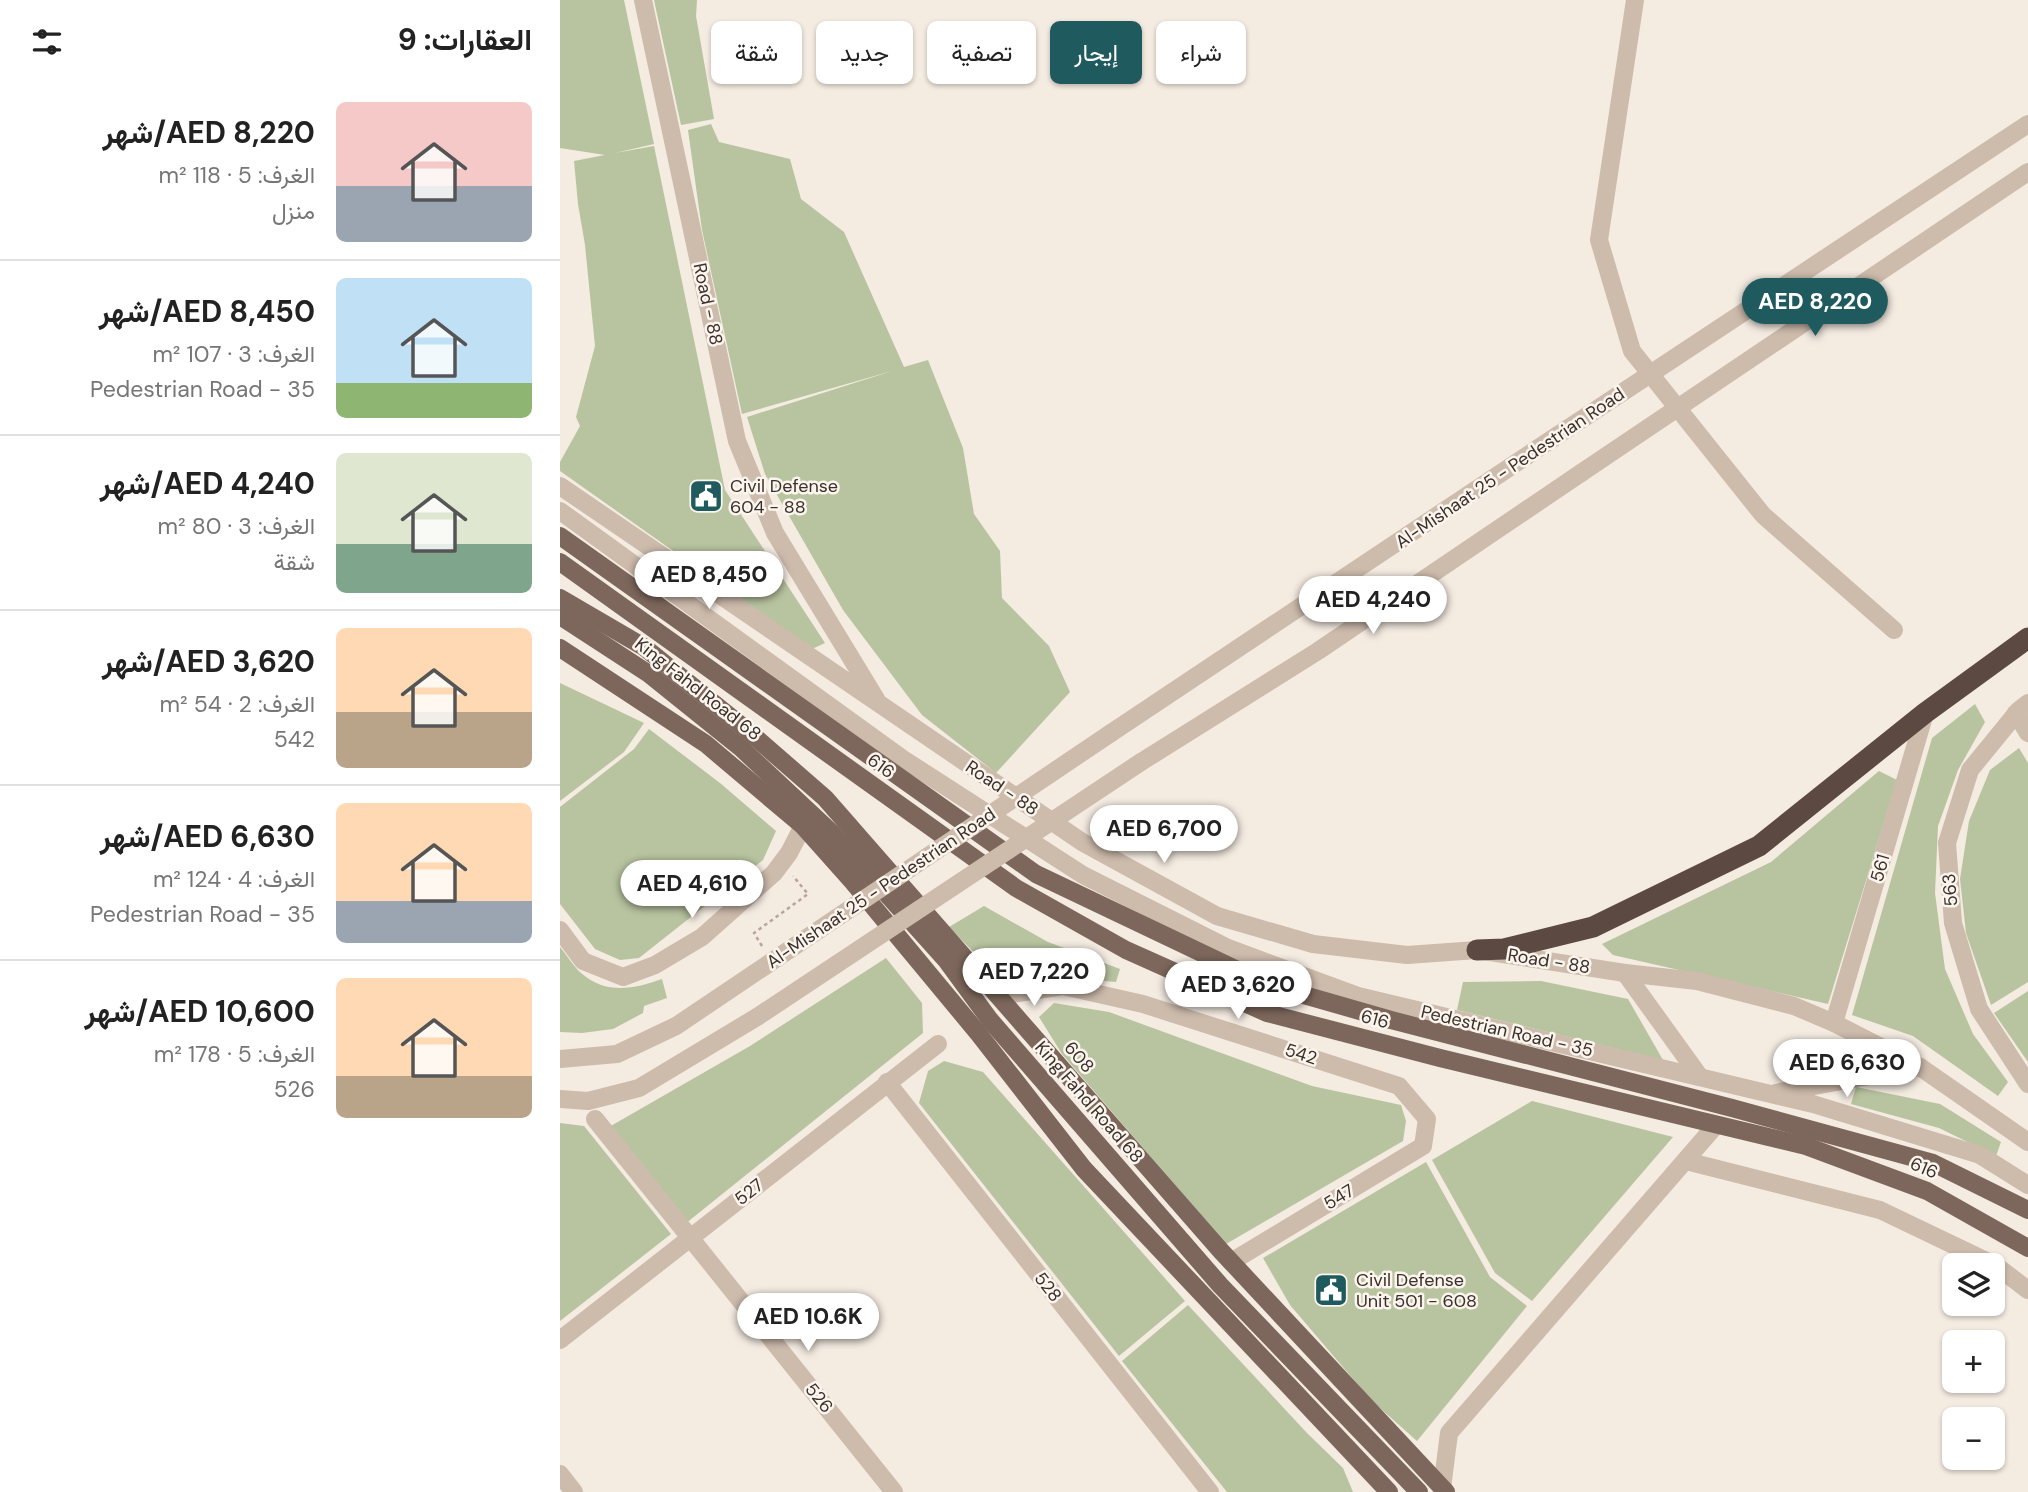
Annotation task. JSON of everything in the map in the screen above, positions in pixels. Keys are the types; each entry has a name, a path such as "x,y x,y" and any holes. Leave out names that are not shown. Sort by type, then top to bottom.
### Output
{"highway":[{"path":"1477,950 1504,949 1592,927 1759,846 1925,713 2028,638"}],"main road":[{"name":"616","path":"560,537 1037,874 1269,985 1391,1020 1933,1163 2028,1210"},
{"name":"616","path":"560,562 1016,888 1126,950 1267,1013 1806,1146 1927,1191 2028,1248"},
{"name":"608","path":"560,598 644,647 748,731 825,798 1231,1262 1444,1490"},
{"name":"King Fahd Road 68","path":"560,616 649,674 741,748 832,833 946,960 990,1020 1220,1286 1419,1492"},
{"path":"560,649 706,744 803,826 978,1033 1084,1169 1389,1492"}],"street":[{"name":"Road - 88","path":"643,0 737,441 775,533 880,705 1082,842 1217,916 1313,944 1407,955 1477,950 1625,973 1697,981 1794,1006 1834,1023 1920,1067 2028,1142"},
{"path":"1635,0 1599,240 1632,351 1763,515 1894,630"},
{"name":"Al-Mishaat 25 - Pedestrian Road","path":"560,1059 617,1054 676,1026 1111,733 2028,124"},
{"path":"560,1099 588,1101 639,1088 757,1017 1141,762 1318,650 2028,172"},
{"path":"560,486 880,705 863,729"},
{"name":"Pedestrian Road - 35","path":"560,510 903,759 1083,875 1228,948 1357,996 1813,1104 1980,1155 2028,1185"},
{"path":"2022,708 2028,733"},
{"name":"563","path":"2022,708 1970,770 1947,843 1953,923 1979,1009 2028,1084"},
{"name":"561","path":"1834,1023 1925,713"},
{"path":"560,930 583,961 623,977 655,965 702,937 774,873 803,826"},
{"path":"1625,973 1700,1077"},
{"name":"542","path":"999,996 1063,986 1143,1004 1399,1086 1427,1119"},
{"name":"527","path":"560,1340 938,1044"},
{"path":"1768,1094 1920,1067"},
{"name":"528","path":"887,1082 1210,1492"},
{"name":"526","path":"595,1119 894,1492"},
{"name":"547","path":"1231,1262 1423,1146 1427,1119"},
{"path":"1444,1490 1449,1433 1716,1125"},
{"path":"1686,1161 1880,1210 1995,1265 2028,1290"},
{"path":"560,1474 574,1492"}],"path":[{"path":"754,933 808,894 782,863"}],"green space":[{"path":"560,0 624,0 654,144 615,153 654,146 725,490 825,643 812,649 560,471 560,462 580,426 576,417 595,346 574,161 605,155 560,148"},
{"path":"654,0 697,0 696,16 714,119 681,125"},
{"path":"711,124 719,142 790,159 801,199 844,232 904,367 928,360 963,448 974,514 1000,551 1002,598 1049,646 1070,692 996,773 922,715 843,610 765,474 747,417 892,371 742,414 702,230 688,130"},
{"path":"560,683 644,723 624,752 560,801"},
{"path":"1975,704 1985,722 1958,770 1938,826 1935,893 1945,969 1973,1034 2008,1082 1998,1096 1913,1036 1852,1015 1932,738"},
{"path":"649,729 720,783 776,831 763,860 639,958 620,960 595,949 560,904 560,807 634,749"},
{"path":"2019,748 2028,763 2028,982 1991,1005 1966,933 1960,879 1969,821 1990,770"},
{"path":"1879,771 1897,780 1828,1004 1613,955 1602,944 1771,862"},
{"path":"984,906 1048,942 1120,969 1116,982 993,972 949,927"},
{"path":"560,947 578,970 600,985 631,987 662,979 667,998 644,1006 643,1013 613,1029 582,1033 560,1032"},
{"path":"886,958 922,1003 923,1033 685,1224 609,1127 750,1046"},
{"path":"1541,981 1628,999 1663,1060 1457,1010 1463,982"},
{"path":"2028,991 2028,1062 1994,1013"},
{"path":"1054,1003 1109,1012 1312,1086 1401,1105 1406,1121 1403,1141 1226,1244 1062,1054 1039,1017"},
{"path":"944,1061 983,1072 1185,1301 1119,1356 919,1103 928,1071"},
{"path":"1856,1087 1940,1104 2001,1142 1996,1156 1939,1128 1851,1104"},
{"path":"1532,1101 1673,1137 1532,1301 1495,1273 1432,1160"},
{"path":"560,1123 584,1126 671,1234 560,1321"},
{"path":"1426,1162 1490,1277 1527,1306 1417,1441 1371,1400 1290,1305 1263,1258"},
{"path":"1188,1305 1343,1468 1353,1492 1227,1492 1122,1361"}],"place":[{"name":"Civil Defense 604 - 88","path":"706,496"},
{"name":"Civil Defense Unit 501 - 608","path":"1331,1290"}]}
